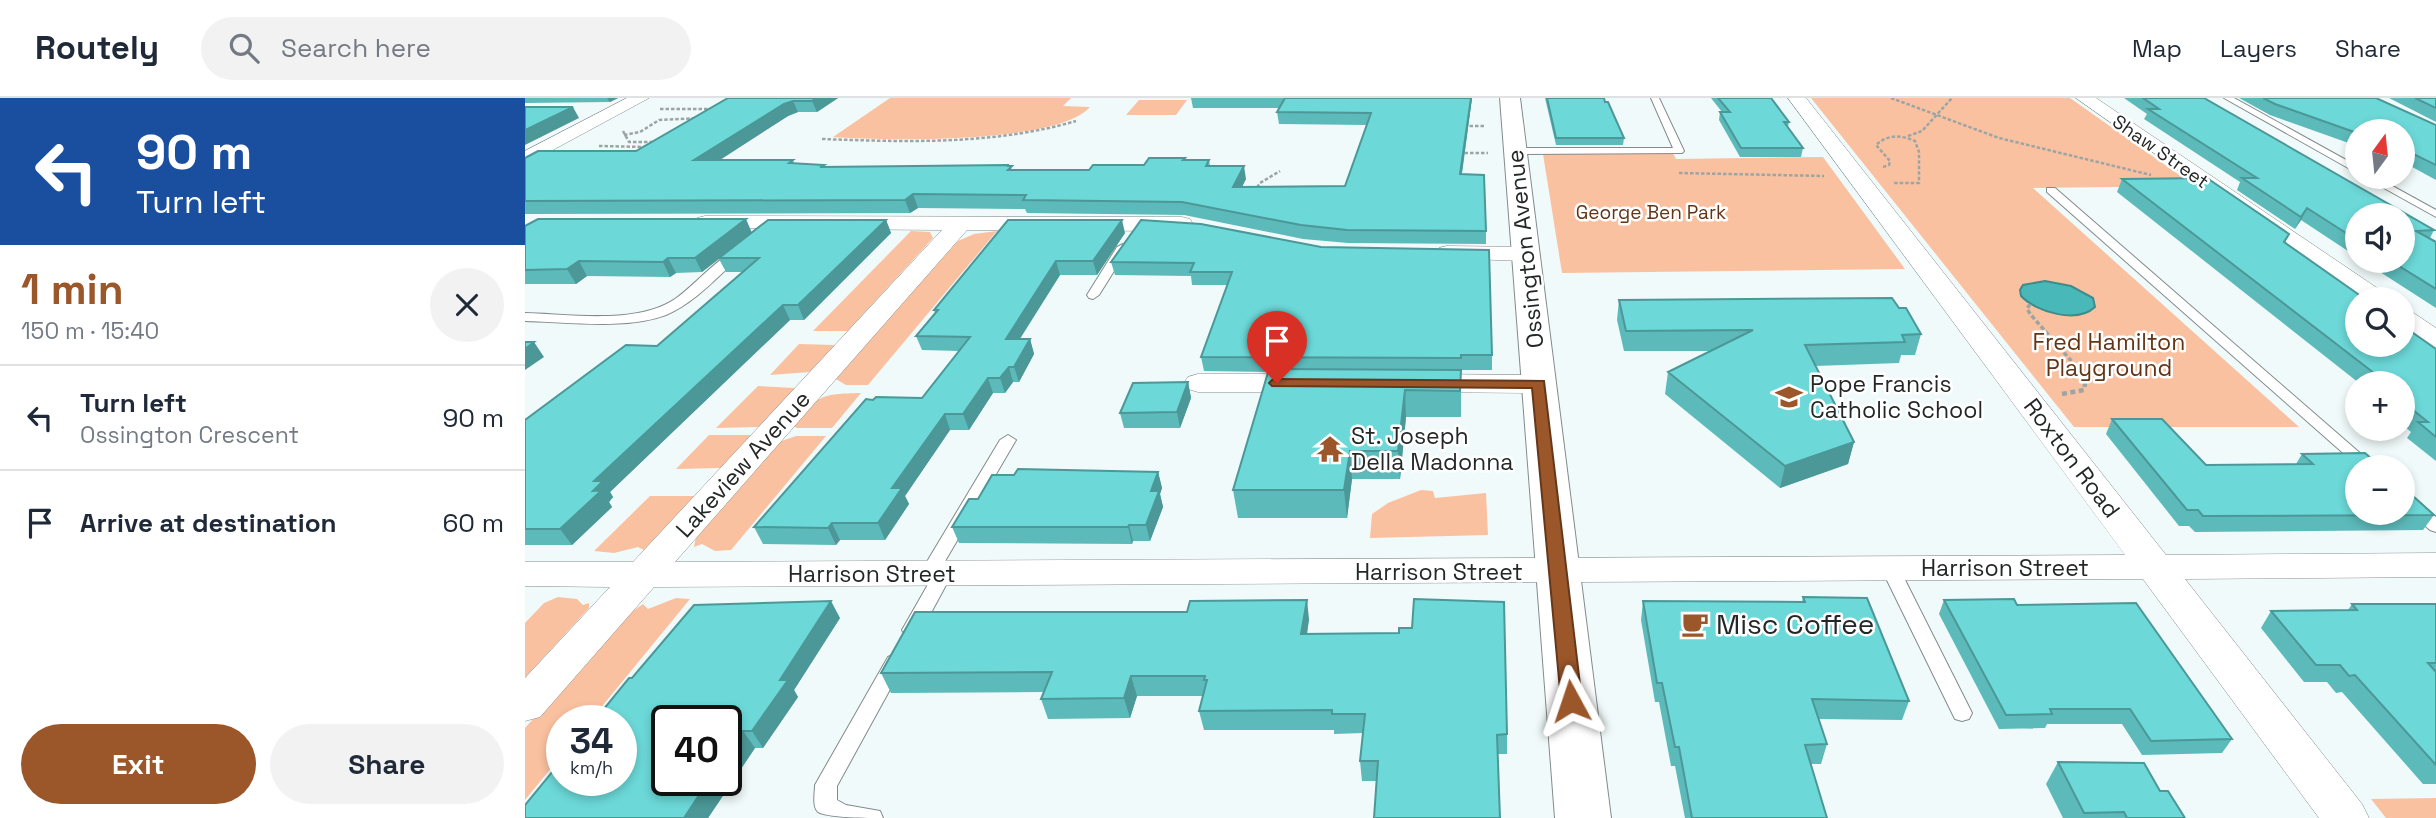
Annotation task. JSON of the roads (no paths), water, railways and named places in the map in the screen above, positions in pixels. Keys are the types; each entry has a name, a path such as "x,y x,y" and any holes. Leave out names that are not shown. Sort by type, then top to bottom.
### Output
{"street":[{"path":"525,159 623,118 641,98"},
{"name":"Roxton Road","path":"1797,98 1865,172 2155,568 2346,818"},
{"name":"Shaw Street","path":"2085,98 2359,287"},
{"path":"575,110 623,118"},
{"name":"Ossington Avenue","path":"1502,132 1526,254 1583,818"},
{"path":"683,223 1143,223 1204,226"},
{"name":"Lakeview Avenue","path":"525,705 961,223"},
{"path":"1427,254 1526,254"},
{"path":"2415,325 2436,340"},
{"path":"1198,383 1335,383"},
{"path":"1391,383 1539,384"},
{"name":"Harrison Street","path":"525,574 2436,565"}],"lane":[{"path":"1502,132 1679,151 1655,98"},
{"path":"2228,98 2345,163"},
{"path":"2391,189 2436,214"},
{"path":"2051,190 2354,455"},
{"path":"525,317 640,317 660,312 677,302 775,223"},
{"path":"1093,295 1129,238 1143,223"},
{"path":"872,818 842,815 825,805 826,785 1008,440"},
{"path":"2415,508 2436,526"},
{"path":"1890,568 1962,713"}],"water":[{"path":"2045,281 2071,286 2093,298 2095,307 2078,315 2057,314 2036,307 2021,296 2023,285"}],"place":[{"name":"Pope Francis Catholic School","path":"1789,397"},
{"name":"St. Joseph Della Madonna","path":"1330,449"},
{"name":"Misc Coffee","path":"1695,624"}],"park label":[{"name":"George Ben Park","path":"1651,212"},
{"name":"Fred Hamilton Playground","path":"2109,355"}]}
